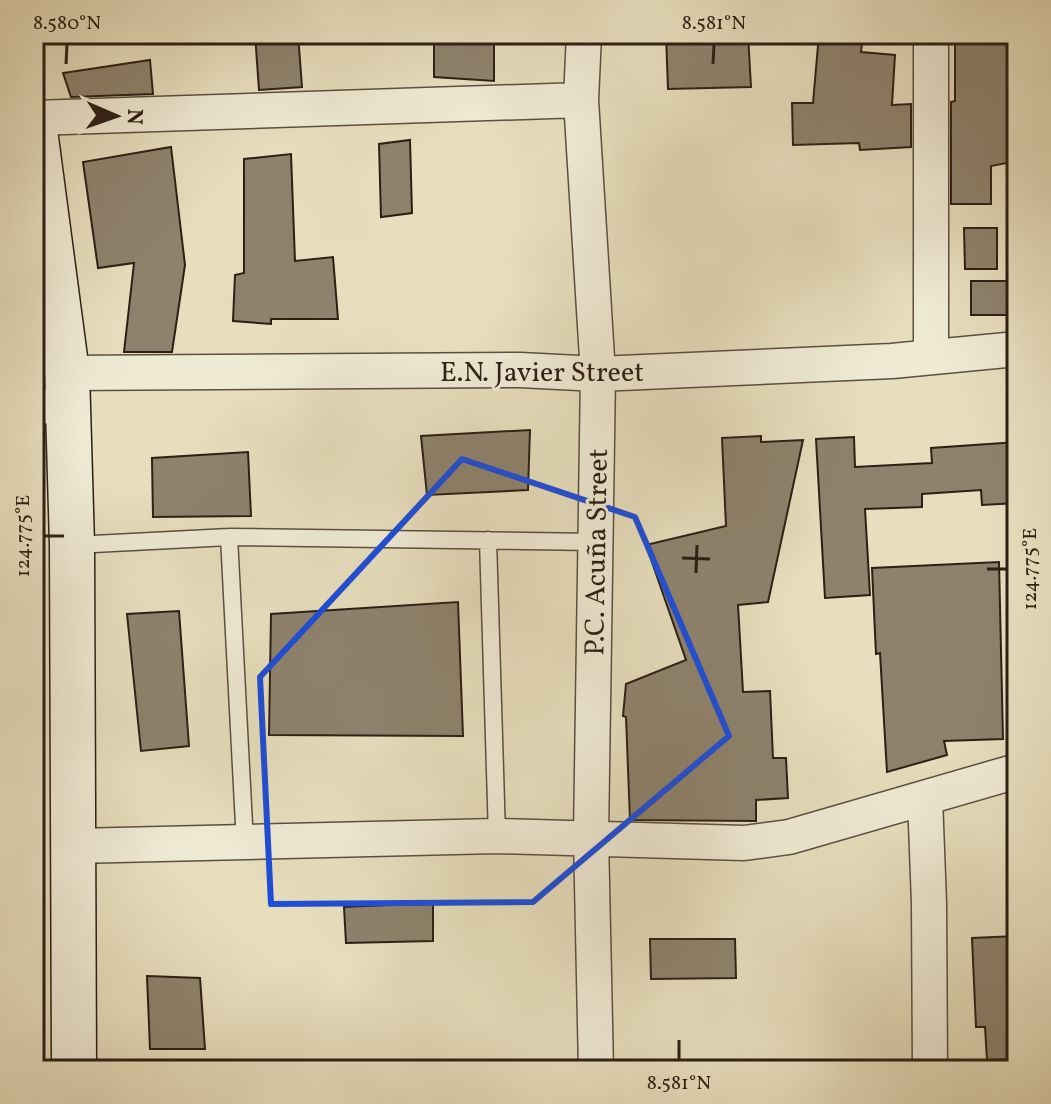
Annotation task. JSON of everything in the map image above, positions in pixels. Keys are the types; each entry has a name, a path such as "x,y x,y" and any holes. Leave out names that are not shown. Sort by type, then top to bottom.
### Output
{"street":[{"name":"P.C. Acuña Street","path":"584,34 581,100 598,374 591,837 596,1070"},
{"path":"931,34 931,356"},
{"path":"74,1070 72,545 56,395 34,120 581,100"},
{"name":"E.N. Javier Street","path":"56,395 520,370 598,374 892,361 1017,349"},
{"path":"75,846 497,836 744,843 789,837 1017,771"},
{"path":"925,798 930,1070"}],"lane":[{"path":"72,545 229,537 596,542"},
{"path":"229,537 245,844"},
{"path":"488,540 497,836"}],"highlighted area":[{"path":"462,459 635,517 729,736 533,902 271,904 260,677"}],"building":[{"path":"255,34 298,34 302,87 259,90"},
{"path":"434,34 494,34 494,81 434,77"},
{"path":"666,34 748,34 751,87 668,89"},
{"path":"819,34 863,34 861,52 895,55 892,105 911,104 911,147 860,150 859,143 793,145 792,103 813,103"},
{"path":"955,34 1017,34 1017,161 991,166 991,204 951,204"},
{"path":"150,60 153,94 71,97 63,73"},
{"path":"410,140 412,213 381,217 379,144"},
{"path":"171,147 185,265 172,352 124,352 134,263 98,268 83,162"},
{"path":"291,154 295,261 333,257 338,319 271,319 271,324 233,321 235,275 244,273 244,159"},
{"path":"964,228 997,228 997,269 965,269"},
{"path":"971,281 1017,281 1017,315 971,315"},
{"path":"530,430 528,490 427,495 421,436"},
{"path":"761,436 761,442 803,440 768,602 738,605 743,692 770,691 773,758 786,758 788,798 756,800 756,821 630,820 626,717 623,716 626,684 686,660 646,545 726,526 722,438"},
{"path":"854,437 855,467 932,463 931,448 1017,442 1017,503 982,505 981,490 922,494 922,507 865,509 870,595 825,598 816,439"},
{"path":"248,452 251,516 153,517 152,458"},
{"path":"999,562 1003,739 944,741 947,755 887,772 872,568"},
{"path":"458,602 463,736 269,735 271,614"},
{"path":"179,611 189,746 141,751 127,614"},
{"path":"433,903 433,941 346,943 344,907"},
{"path":"1017,936 1017,1059 987,1060 985,1027 976,1027 972,938"},
{"path":"650,939 735,939 736,978 651,979"},
{"path":"147,976 200,978 205,1049 150,1049"}]}
